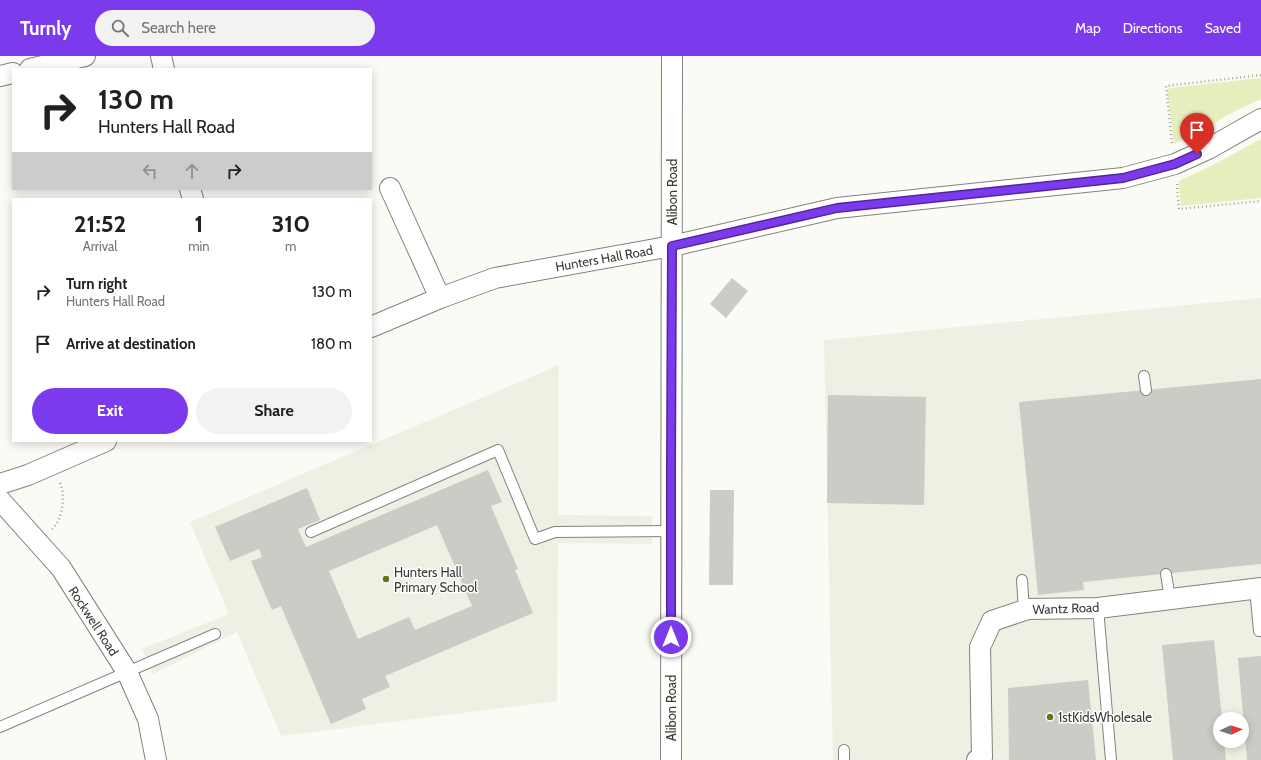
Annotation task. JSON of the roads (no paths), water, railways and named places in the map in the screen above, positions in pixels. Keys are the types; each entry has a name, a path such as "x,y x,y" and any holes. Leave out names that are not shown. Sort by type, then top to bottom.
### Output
{"street":[{"path":"34,68 86,56"},
{"path":"161,56 164,68"},
{"name":"Alibon Road","path":"671,760 672,56"},
{"path":"0,76 12,73"},
{"name":"Hunters Hall Road","path":"372,327 440,298 495,278 672,246 837,208 1123,178 1175,164 1208,149 1261,119"},
{"path":"390,188 440,298"},
{"path":"0,484 28,475 104,442"},
{"name":"Rockwell Road","path":"0,500 61,568 127,672 148,719 156,760"},
{"name":"Wantz Road","path":"977,760 982,757 980,648 992,621 1028,609 1098,608 1258,589"}],"lane":[{"path":"1144,376 1146,390"},
{"path":"311,532 498,450 536,539 555,532 672,531"},
{"path":"1166,574 1170,599"},
{"path":"1022,580 1024,610"},
{"path":"1258,589 1258,632 1261,631"},
{"path":"1098,608 1111,760"},
{"path":"0,727 215,634"}],"place":[{"name":"Hunters Hall Primary School","path":"386,579"},
{"name":"1stKidsWholesale","path":"1050,717"}]}
